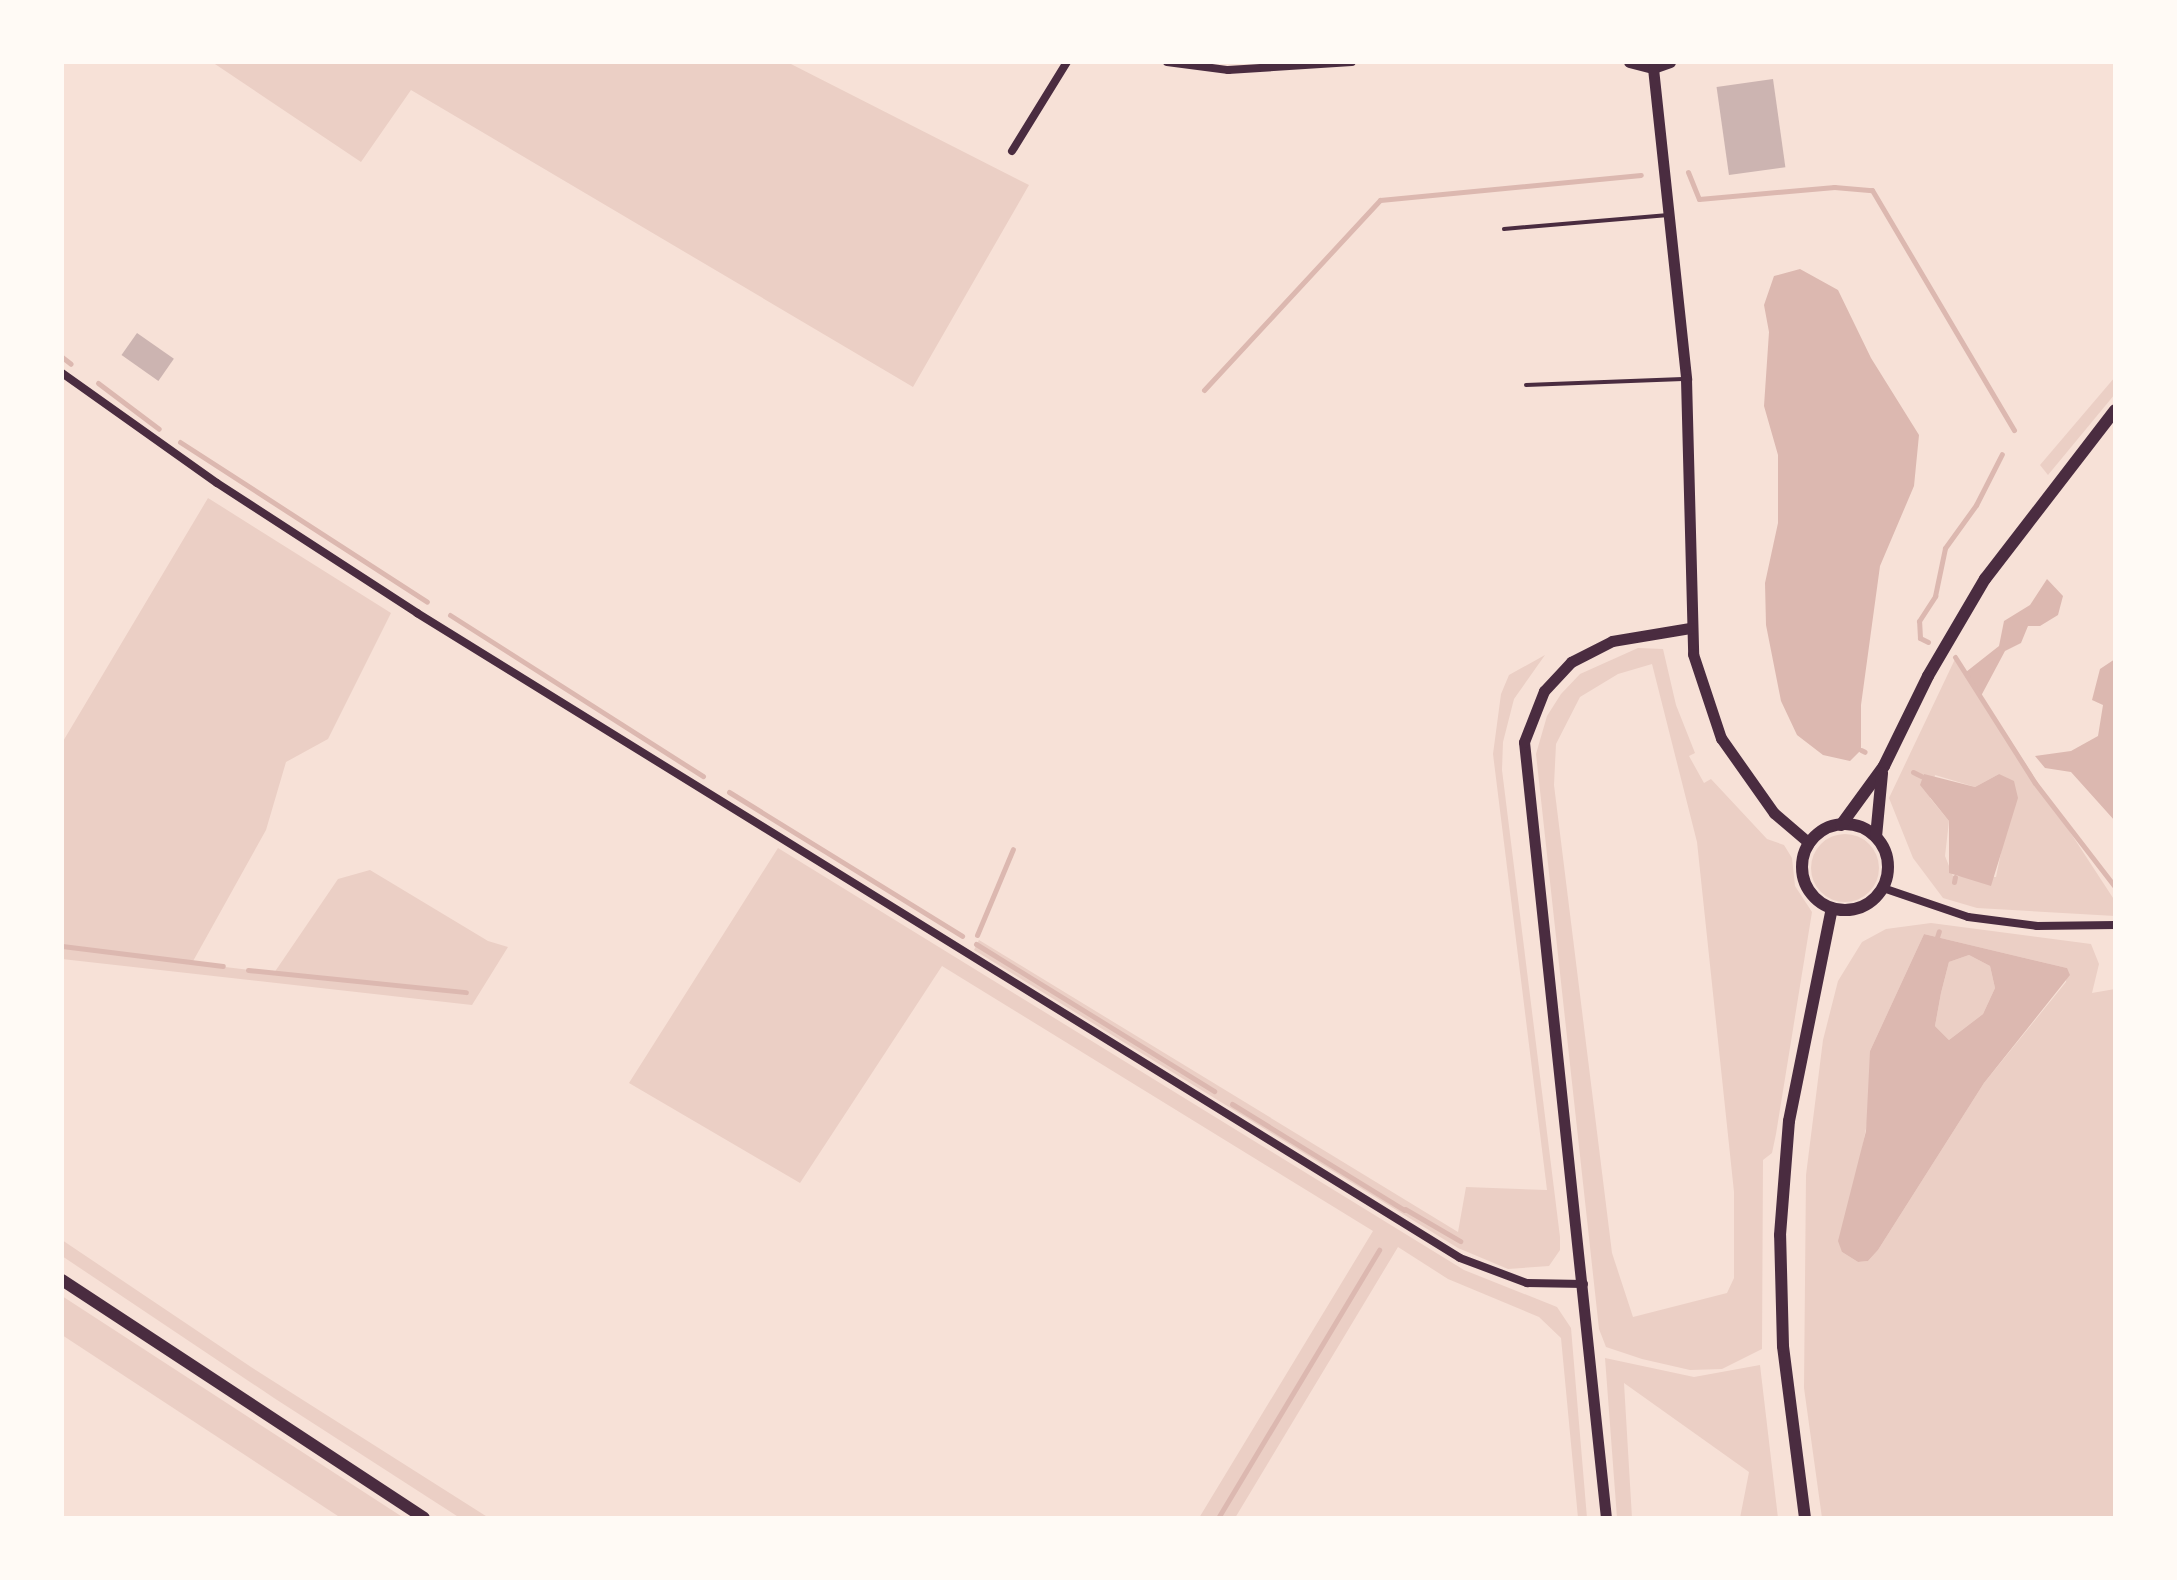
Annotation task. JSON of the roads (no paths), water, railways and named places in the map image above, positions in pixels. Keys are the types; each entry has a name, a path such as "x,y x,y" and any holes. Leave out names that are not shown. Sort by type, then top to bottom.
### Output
{"main road":[{"path":"1884,766 1876,837 1888,861 1883,888 1861,907 1832,908 1820,902 1804,881 1809,843 1841,825 1884,766 1928,676 1985,579 2115,410"},
{"path":"1841,825 1876,837"},
{"path":"1805,1518 1783,1346 1780,1235 1789,1121 1832,908"},
{"path":"62,1280 424,1518"}],"street":[{"path":"1012,151 1067,62"},
{"path":"1167,62 1228,70 1352,62"},
{"path":"1629,62 1653,68 1670,62"},
{"path":"1653,68 1686,379 1693,505 1690,628 1700,684 1721,738 1774,813 1809,843"},
{"path":"62,373 206,476 430,621 1448,1251 1508,1278 1585,1284"},
{"path":"1606,1518 1585,1284 1524,742 1544,691 1571,662 1612,641 1690,628"},
{"path":"1883,888 1968,917 2037,926 2115,925"}],"lane":[{"path":"1504,229 1671,215"},
{"path":"1526,385 1686,379"}],"waterway":[{"path":"1688,172 1699,199 1834,187 1872,190 2014,430"},
{"path":"1204,390 1380,200 1641,175"},
{"path":"62,357 71,364"},
{"path":"98,383 159,429"},
{"path":"180,442 427,602"},
{"path":"1928,642 1920,638 1919,621 1935,596 1945,548 1976,505 2002,454"},
{"path":"450,615 703,776"},
{"path":"1955,657 2035,783 2115,887"},
{"path":"1861,750 1865,752"},
{"path":"1913,772 1921,776"},
{"path":"729,792 962,936"},
{"path":"977,935 1013,849"},
{"path":"1954,882 1955,877"},
{"path":"1937,937 1939,931"},
{"path":"976,944 1214,1091"},
{"path":"62,946 223,966"},
{"path":"248,970 466,992"},
{"path":"1232,1104 1404,1210"},
{"path":"1405,1209 1460,1241"},
{"path":"1218,1518 1379,1250"}]}
